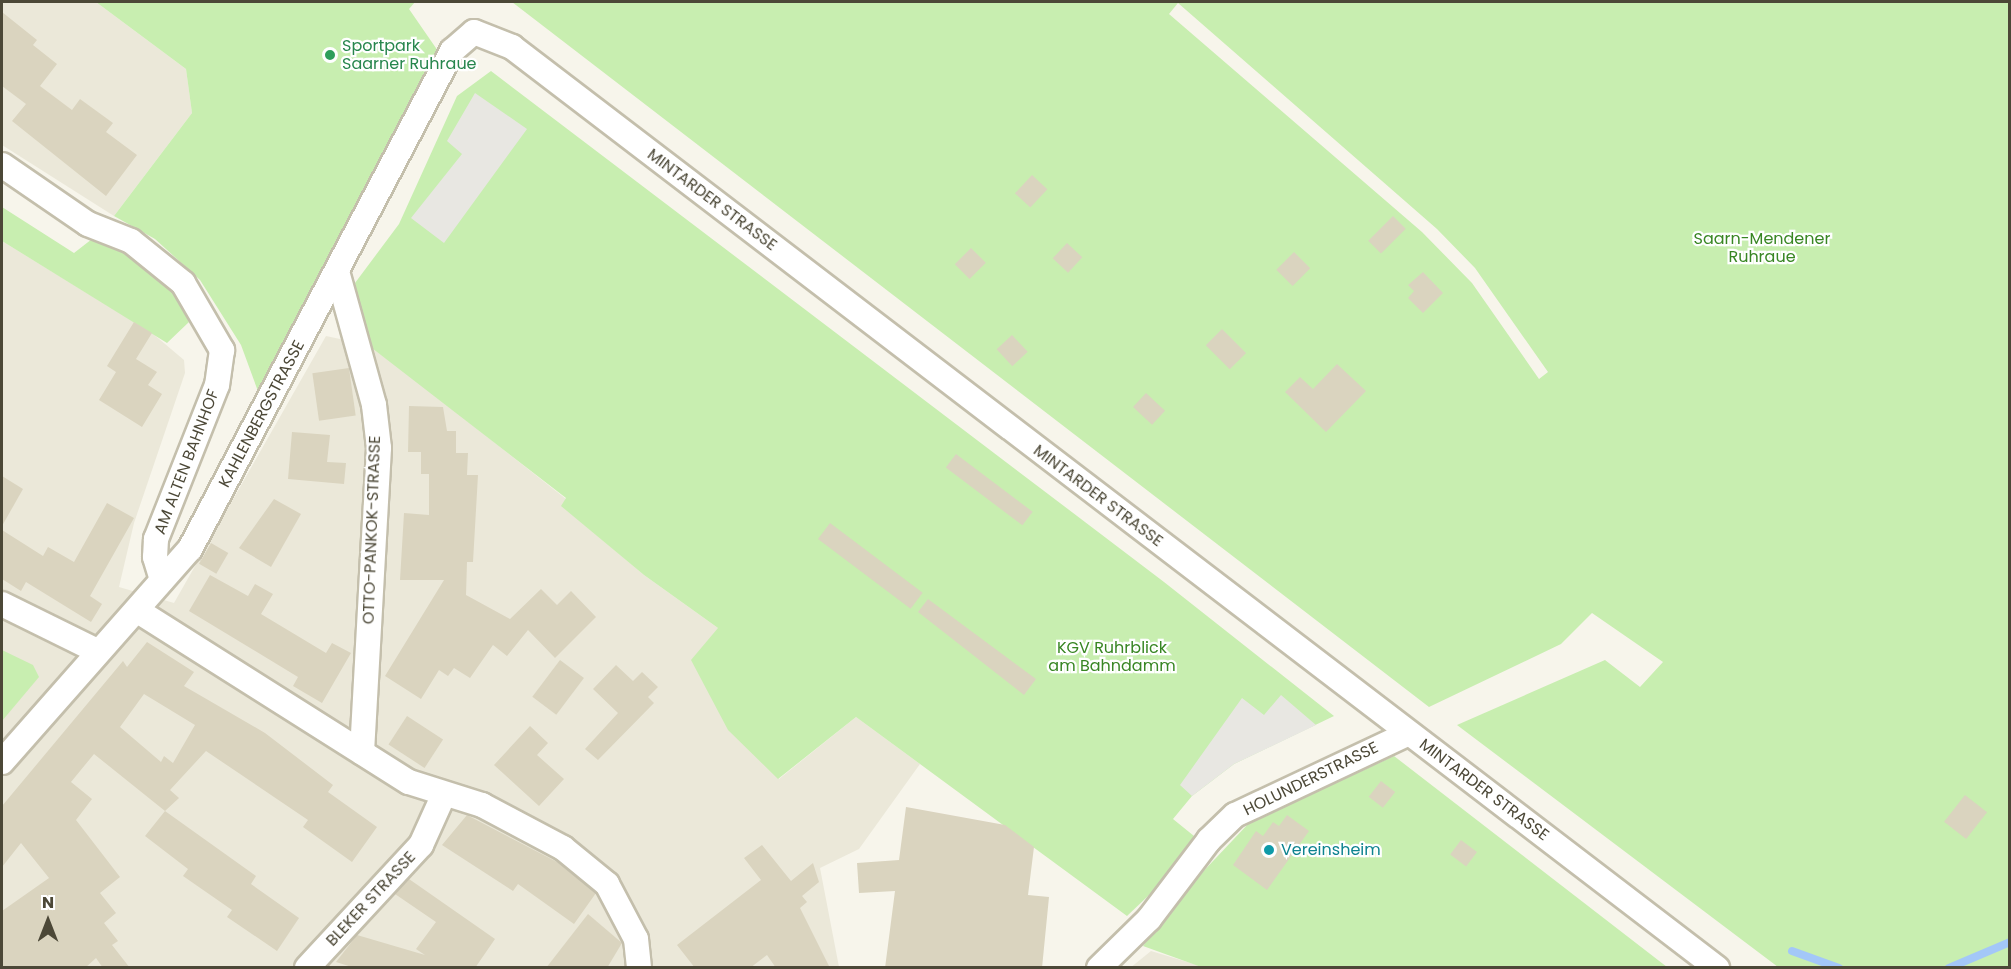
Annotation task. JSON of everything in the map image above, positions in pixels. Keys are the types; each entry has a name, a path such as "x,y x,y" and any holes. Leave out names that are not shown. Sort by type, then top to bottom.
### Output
{"street":[{"name":"KAHLENBERGSTRASSE","path":"2,762 97,651 138,610 190,549 338,275 452,51 474,32"},
{"name":"MINTARDER STRASSE","path":"474,32 512,47 1717,968"},
{"name":"AM ALTEN BAHNHOF","path":"2,165 88,224 131,241 183,282 222,350 217,386 156,539 155,557 162,580"},
{"name":"OTTO-PANKOK-STRASSE","path":"338,275 374,405 379,448 362,753"},
{"path":"2,604 97,651"},
{"path":"138,610 409,782 482,805 531,829 607,884 636,939 639,968"},
{"name":"HOLUNDERSTRASSE","path":"1099,968 1149,919 1209,840 1235,815 1409,733"},
{"name":"BLEKER STRASSE","path":"307,968 421,845 444,794"}],"shaded area":[{"path":"2,2 96,2 186,69 192,113 114,216 2,145"},
{"path":"475,93 527,129 444,243 411,218 462,154 447,141"},
{"path":"2,241 152,333 184,360 185,373 134,523 119,587 174,603 326,336 368,345 566,499 562,506 644,575 718,628 779,779 856,717 920,764 859,849 820,868 839,967 2,967"},
{"path":"1281,695 1316,725 1234,764 1192,796 1180,785 1242,698 1264,715"},
{"path":"1151,951 1204,967 1130,968"}],"green space":[{"path":"96,2 415,2 409,9 438,51 259,394 241,345 200,280 155,239 114,216 192,113 186,69"},
{"name":"Saarn-Mendener Ruhraue","path":"512,2 2009,2 2009,967 1778,967 1457,725 1605,660 1640,687 1663,662 1592,613 1561,644 1429,707","holes":["1178,3 1437,229 1475,268 1548,372 1539,379 1472,283 1422,232 1169,14"]},
{"name":"KGV Ruhrblick am Bahndamm","path":"491,71 1164,582 1334,716 1234,764 1192,796 1173,819 1194,836 1166,879 1127,916 856,717 778,779 728,730 691,660 718,628 644,575 561,506 566,498 368,345 355,283 399,224 457,96"},
{"path":"2,207 74,253 92,239 128,252 172,288 189,322 167,343 2,241"},
{"path":"2,650 33,665 39,677 2,721"},
{"path":"1394,756 1667,967 1204,968 1143,946 1180,896 1249,823"}],"building":[{"path":"2,12 37,40 33,45 57,64 40,86 72,110 80,99 113,123 106,132 137,155 106,196 12,121 26,104 2,86"},
{"path":"1032,175 1047,189 1030,208 1015,193"},
{"path":"1393,216 1406,229 1381,253 1368,241"},
{"path":"1067,243 1082,257 1068,273 1053,258"},
{"path":"971,248 986,263 970,279 955,264"},
{"path":"1294,252 1310,268 1293,286 1276,270"},
{"path":"1423,272 1443,293 1423,313 1408,298 1414,291 1408,285"},
{"path":"134,322 152,333 136,359 157,372 148,385 162,394 142,427 99,400 116,372 107,366"},
{"path":"1222,329 1246,353 1230,369 1206,345"},
{"path":"1012,335 1028,352 1012,366 997,349"},
{"path":"1337,364 1366,391 1326,432 1285,392 1300,377 1313,389"},
{"path":"349,368 356,416 319,421 312,373"},
{"path":"1146,393 1165,411 1152,425 1133,407"},
{"path":"409,406 443,407 447,431 456,431 456,453 468,453 467,475 478,475 473,562 467,562 466,595 510,619 541,589 557,605 571,591 596,617 555,658 528,630 507,656 493,645 470,678 454,668 448,676 439,670 421,699 385,676 444,580 400,580 404,513 429,515 429,474 421,474 421,452 408,452"},
{"path":"292,432 330,435 327,462 346,463 344,484 288,479"},
{"path":"956,454 1033,512 1022,525 946,468"},
{"path":"2,476 23,489 2,526"},
{"path":"274,499 301,514 271,567 239,548"},
{"path":"107,503 134,518 90,596 102,604 91,622 26,582 21,591 2,579 2,530 43,556 48,547 74,562"},
{"path":"830,523 923,593 911,609 818,539"},
{"path":"211,543 228,553 216,574 199,564"},
{"path":"210,575 248,596 255,584 273,594 261,614 326,653 332,643 351,653 322,703 293,686 298,677 189,611"},
{"path":"928,599 1036,679 1024,695 918,612"},
{"path":"147,642 194,672 184,686 265,733 333,785 328,792 377,827 352,862 303,827 308,820 206,751 170,790 179,798 165,811 94,754 71,782 92,799 76,820 120,877 100,893 116,913 104,923 118,941 112,945 130,968 103,968 96,958 85,968 2,968 2,911 49,878 21,843 2,867 2,806 123,661 127,667","holes":["144,694 195,725 173,763 164,756 161,762 120,727"]},
{"path":"560,660 584,678 556,715 532,697"},
{"path":"616,665 633,681 642,672 658,687 648,697 654,703 598,760 585,749 618,713 593,689"},
{"path":"407,716 443,739 425,768 388,745"},
{"path":"530,726 548,743 537,755 564,779 539,806 494,765"},
{"path":"1381,781 1395,792 1383,808 1369,797"},
{"path":"1965,795 1987,812 1966,839 1944,822"},
{"path":"906,807 1005,825 1034,847 1028,895 1049,897 1042,968 885,968 895,891 859,893 857,863 899,860"},
{"path":"165,811 256,876 251,884 299,918 277,951 227,917 232,910 183,876 188,869 145,836"},
{"path":"467,815 559,863 596,893 574,924 518,884 513,891 442,845"},
{"name":"Vereinsheim","path":"1287,815 1309,831 1267,890 1233,865 1256,831 1263,836 1273,822 1279,826"},
{"path":"1461,840 1477,852 1466,866 1450,854"},
{"path":"762,845 791,881 813,863 819,882 802,896 807,902 800,908 830,968 776,968 767,955 750,968 695,968 677,945 761,880 744,858"},
{"path":"409,879 495,939 475,968 355,968 336,962 357,935 425,955 416,949 436,922 395,894"},
{"path":"588,914 622,943 607,968 546,968"}],"waterway":[{"path":"1949,968 2010,942"},
{"path":"1792,951 1839,968"}],"place":[{"name":"Sportpark Saarner Ruhraue","path":"330,55"},
{"name":"Vereinsheim","path":"1269,850"}]}
